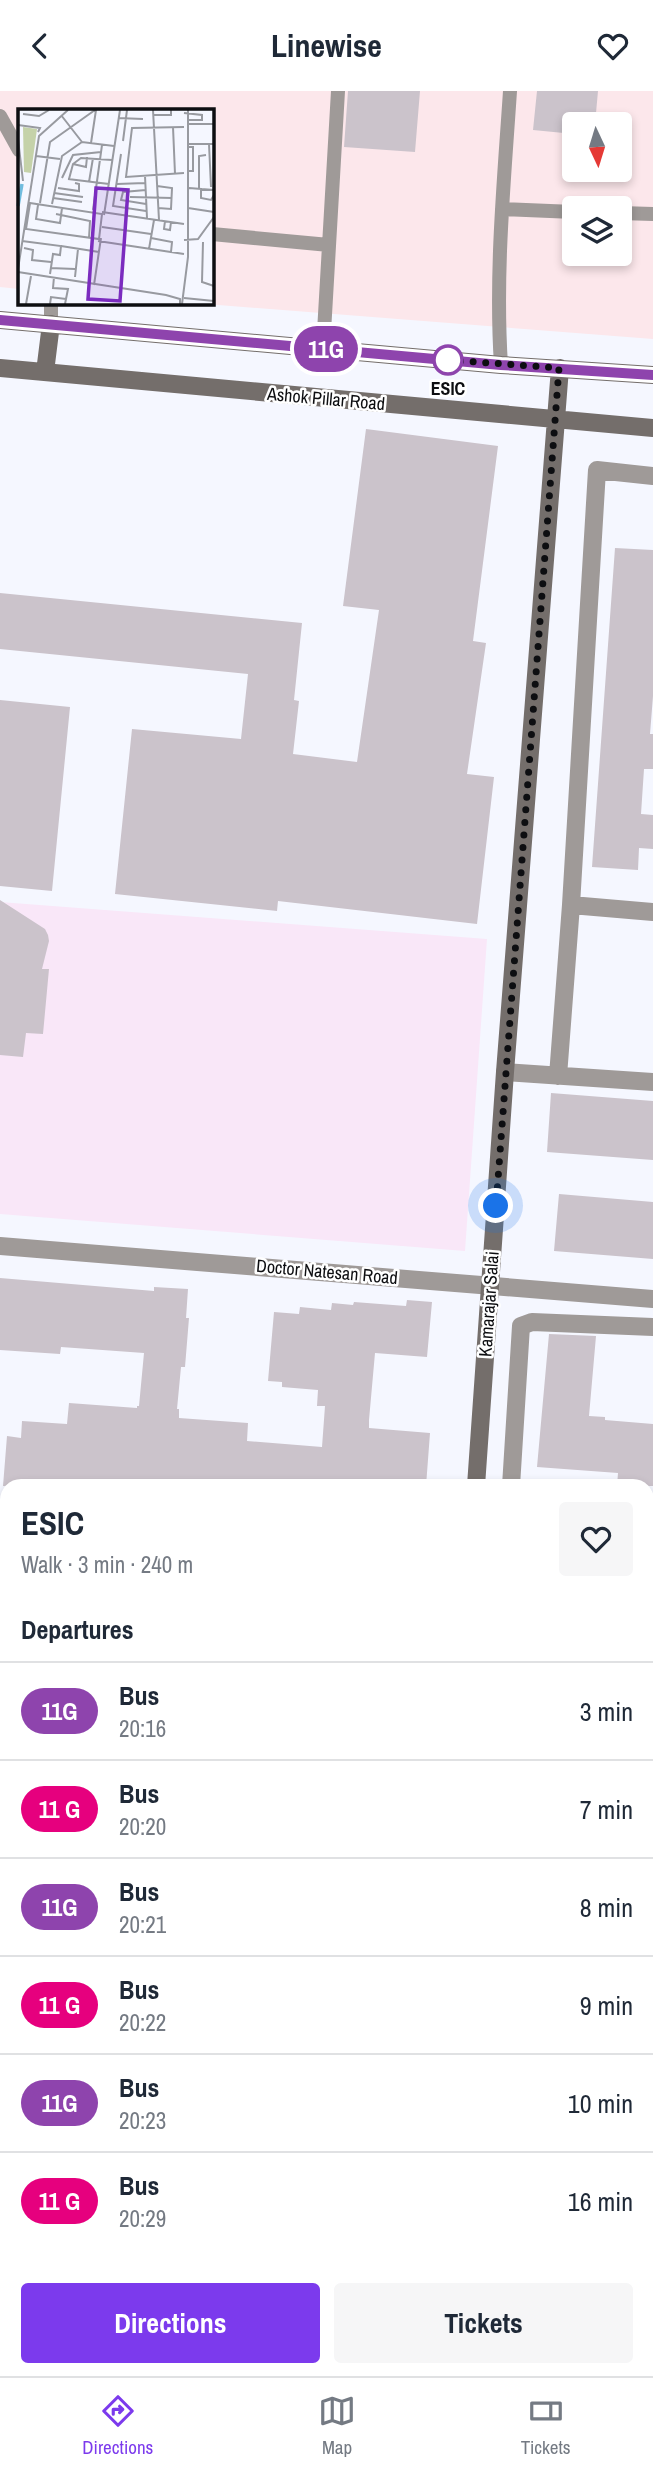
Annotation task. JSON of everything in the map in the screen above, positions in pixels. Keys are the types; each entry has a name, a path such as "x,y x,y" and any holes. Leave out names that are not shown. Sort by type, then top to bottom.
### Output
{"main road":[{"path":"0,320 501,365 653,375"},
{"path":"45,372 51,324"},
{"name":"Ashok Pillar Road","path":"0,368 653,428"},
{"name":"Kamarajar Salai","path":"477,1479 559,368"}],"street":[{"path":"558,1076 597,470 653,476"},
{"path":"571,905 653,912"},
{"path":"505,1072 653,1082"},
{"name":"Doctor Natesan Road","path":"0,1246 653,1299"},
{"path":"511,1479 521,1326 532,1322 653,1327"}],"lane":[{"path":"323,349 338,91"},
{"path":"501,365 498,327 510,91"},
{"path":"0,116 18,148"},
{"path":"502,209 562,212"},
{"path":"632,213 653,214"},
{"path":"214,234 329,245"},
{"path":"51,305 51,324"}],"shaded area":[{"path":"0,91 653,91 653,339 214,305 214,109 18,109 18,289 0,287"},
{"path":"0,902 487,939 465,1251 0,1214"}],"building":[{"path":"348,91 420,91 415,152 344,147"},
{"path":"537,91 598,91 596,112 562,112 562,133 533,130"},
{"path":"366,429 498,446 473,641 486,643 467,774 494,777 477,924 278,901 277,911 115,894 132,729 241,739 248,674 0,649 0,593 302,623 294,700 299,701 293,754 357,762 379,610 343,606"},
{"path":"615,548 653,550 653,696 650,734 653,734 653,769 644,769 641,814 653,815 653,849 639,848 638,870 592,867"},
{"path":"0,700 70,707 52,891 0,886"},
{"path":"0,900 45,929 49,941 42,969 49,969 43,1034 26,1033 23,1057 0,1055"},
{"path":"551,1093 653,1101 653,1160 547,1152"},
{"path":"559,1194 653,1202 653,1259 554,1251"},
{"path":"0,1278 154,1291 154,1287 188,1289 186,1318 189,1318 185,1367 181,1367 177,1409 179,1418 248,1423 247,1441 322,1447 325,1406 317,1406 318,1390 282,1387 282,1382 268,1381 274,1312 299,1314 300,1307 331,1310 332,1303 406,1306 407,1300 432,1302 427,1357 375,1353 369,1420 369,1428 430,1433 427,1479 4,1479 7,1436 21,1438 22,1421 67,1424 69,1403 137,1408 144,1353 61,1347 60,1354 0,1350"},
{"path":"549,1334 596,1336 589,1416 653,1424 653,1479 618,1479 618,1473 537,1467"}],"bus line":[{"name":"11G","path":"0,320 501,365 653,375"}],"place":[{"name":"ESIC","path":"448,360"}],"route":[{"path":"448,360 559,368 496,1206"}]}
